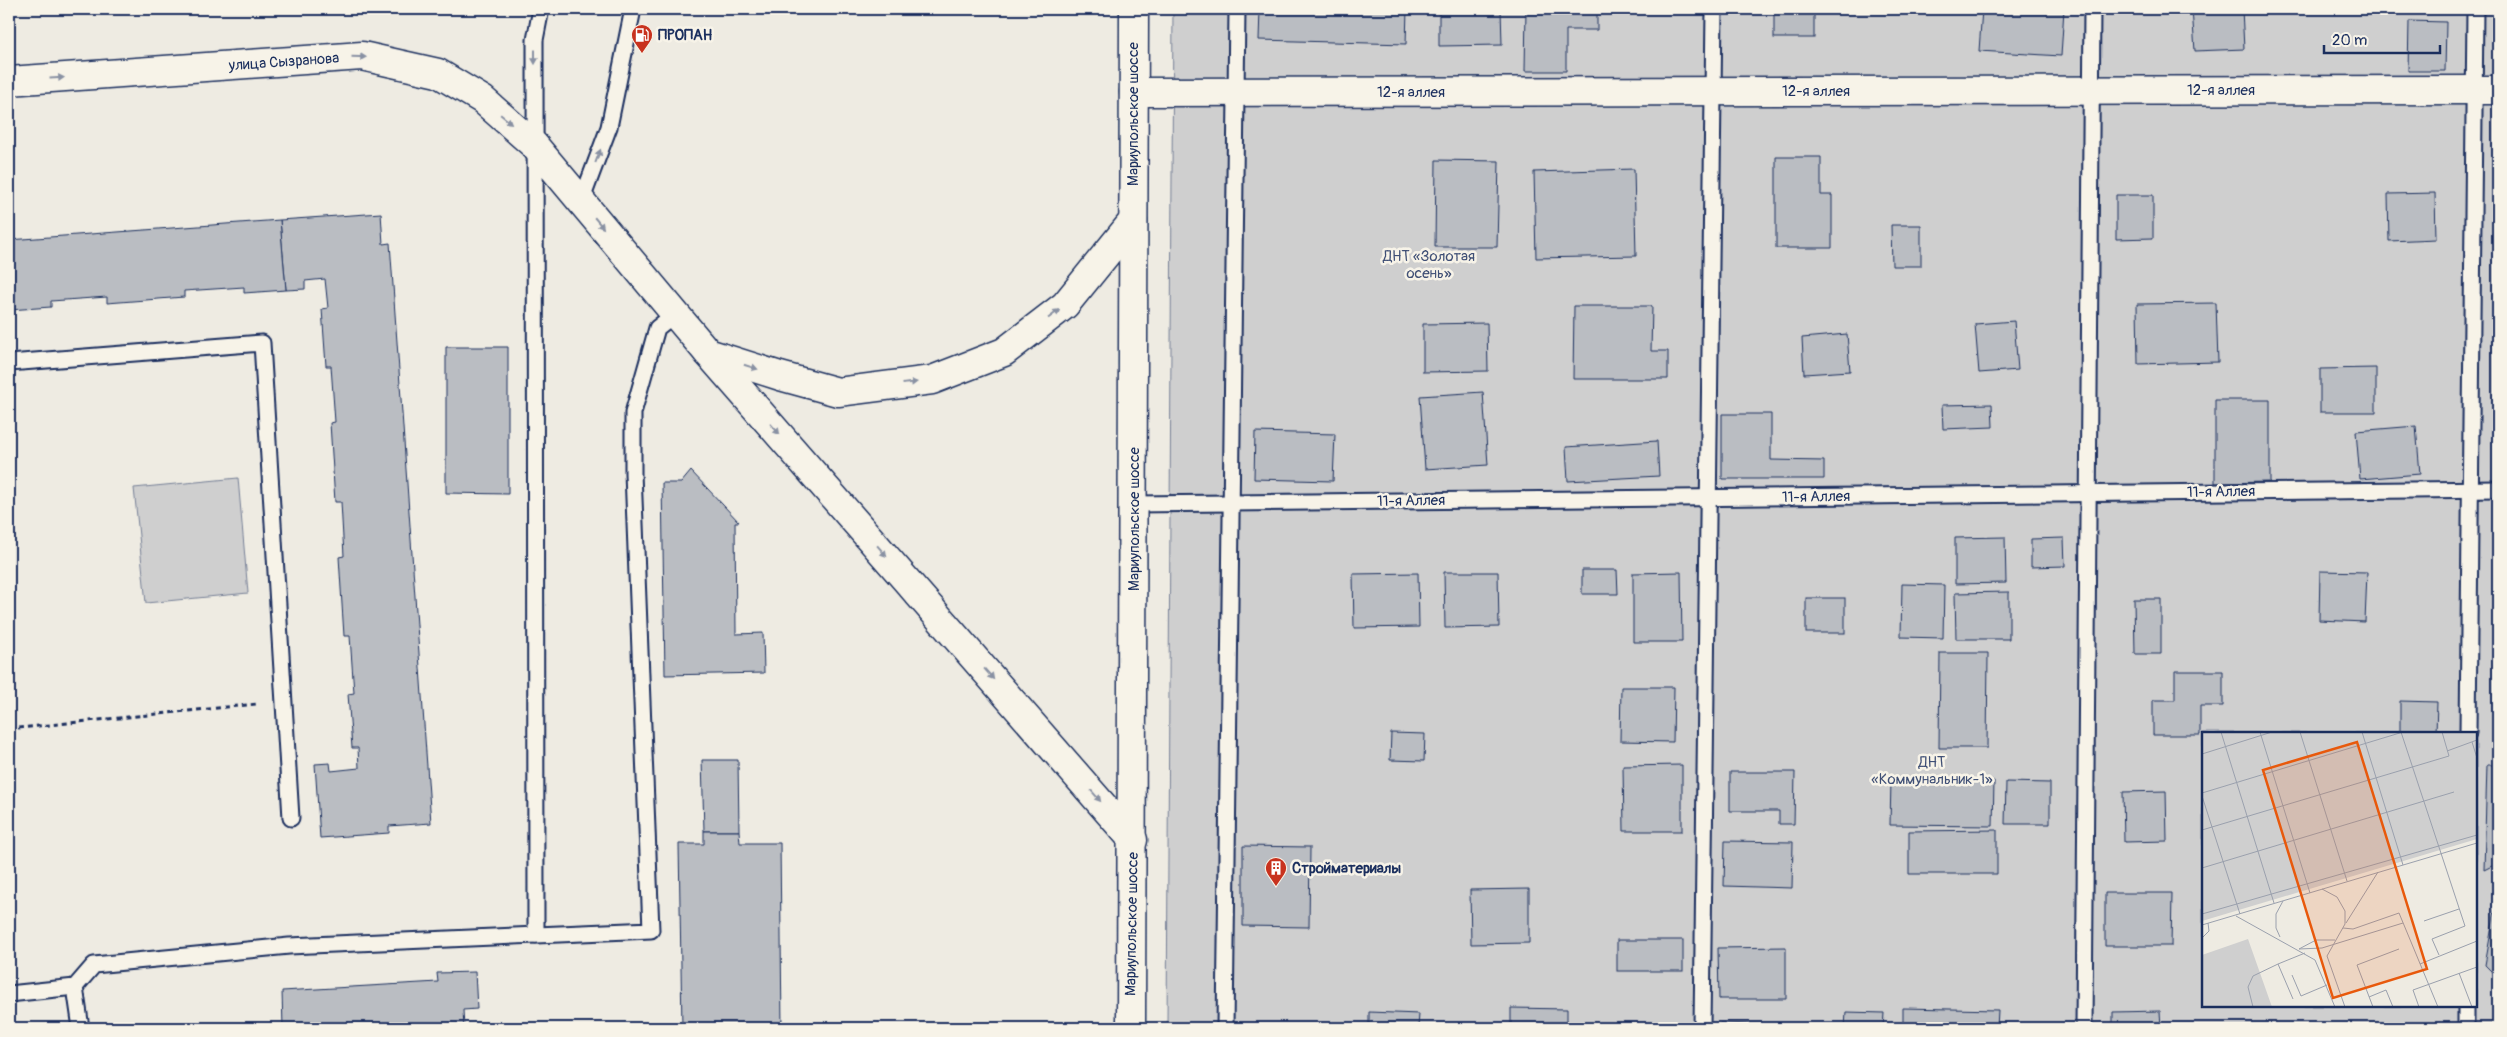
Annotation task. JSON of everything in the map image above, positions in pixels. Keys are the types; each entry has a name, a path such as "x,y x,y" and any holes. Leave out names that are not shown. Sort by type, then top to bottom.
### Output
{"main road":[{"name":"Мариупольское шоссе","path":"1131,1028 1134,9"},
{"name":"улица Сызранова","path":"9,82 362,56 438,73 483,100 534,145 708,353 1133,840"},
{"name":"12-я аллея","path":"1134,92 2487,90"},
{"path":"708,353 838,392 932,380 1004,352 1065,305 1133,221"}],"lane":[{"path":"536,935 534,145 535,40 541,9"},
{"path":"581,202 609,127 633,9"},
{"path":"1225,1028 1237,9"},
{"path":"1702,1028 1714,9"},
{"path":"2084,1028 2092,9"},
{"path":"2468,732 2468,489 2487,90 2475,9"},
{"path":"9,994 75,988 94,965 289,946 651,930 633,473 633,413 657,328 676,313"},
{"path":"9,363 262,343 291,818"},
{"name":"11-я Аллея","path":"1134,504 2498,489"},
{"path":"75,988 82,1028"},
{"path":"2466,1007 2466,1028"}],"path":[{"path":"9,729 284,701"}],"green space":[{"path":"1173,9 2498,9 2498,1028 1167,1028"},
{"path":"238,478 248,593 146,603 134,488"}],"building":[{"path":"1260,9 1407,9 1406,44 1259,40"},
{"path":"1439,9 1501,9 1502,45 1439,46"},
{"path":"1526,9 1597,9 1597,30 1566,30 1566,71 1525,71"},
{"path":"1774,9 1814,9 1814,38 1774,38"},
{"path":"1982,9 2064,9 2061,56 1979,51"},
{"path":"2192,9 2242,9 2244,49 2195,51"},
{"path":"2409,21 2446,22 2445,71 2408,71"},
{"path":"1776,157 1821,157 1821,195 1832,195 1832,248 1776,248"},
{"path":"1436,160 1499,161 1497,247 1435,247"},
{"path":"1634,169 1636,256 1536,258 1534,172"},
{"path":"2435,193 2436,239 2389,241 2388,194"},
{"path":"2116,195 2153,195 2153,238 2116,239"},
{"path":"381,213 383,244 390,243 431,823 389,826 389,833 320,838 315,764 330,763 331,771 359,768 358,748 352,748 348,694 354,693 350,636 344,636 339,557 344,556 341,502 335,502 330,423 335,422 331,366 326,366 322,309 328,308 325,279 305,281 305,289 286,290 280,220"},
{"path":"280,220 286,290 244,293 244,287 184,291 184,297 107,303 107,297 51,301 51,307 9,310 9,240"},
{"path":"1891,225 1921,225 1921,266 1892,266"},
{"path":"2216,303 2218,362 2138,364 2137,304"},
{"path":"1574,306 1652,306 1651,351 1668,351 1668,379 1573,379"},
{"path":"2014,321 2018,370 1979,373 1975,324"},
{"path":"1487,323 1488,371 1423,372 1423,324"},
{"path":"1847,334 1850,371 1804,374 1802,338"},
{"path":"446,347 508,347 508,494 446,493"},
{"path":"2376,368 2376,412 2320,412 2320,369"},
{"path":"1483,392 1488,465 1425,469 1420,396"},
{"path":"2215,400 2270,400 2270,482 2215,483"},
{"path":"1992,404 1993,427 1943,429 1942,405"},
{"path":"1722,414 1771,414 1771,460 1824,461 1824,479 1722,479"},
{"path":"2416,426 2420,474 2360,479 2356,431"},
{"path":"1255,432 1335,434 1333,481 1254,479"},
{"path":"1657,441 1659,476 1568,481 1566,447"},
{"path":"691,471 739,522 735,522 736,634 763,633 764,673 665,675 662,483 681,483"},
{"path":"2005,537 2006,583 1955,584 1955,538"},
{"path":"2064,538 2065,566 2031,567 2031,539"},
{"path":"1582,570 1617,570 1618,594 1582,594"},
{"path":"2320,571 2367,572 2365,622 2319,620"},
{"path":"1444,572 1498,572 1499,627 1445,628"},
{"path":"1681,572 1682,642 1633,642 1633,573"},
{"path":"1418,573 1419,627 1354,628 1353,574"},
{"path":"1902,584 1944,585 1943,638 1901,637"},
{"path":"2009,592 2009,639 1956,639 1955,593"},
{"path":"1806,598 1845,598 1845,633 1806,633"},
{"path":"2134,599 2161,599 2161,654 2135,654"},
{"path":"1940,653 1988,653 1987,748 1939,748"},
{"path":"2175,671 2223,671 2223,706 2200,706 2200,735 2153,735 2153,700 2175,700"},
{"path":"1621,687 1674,687 1673,742 1620,741"},
{"path":"2400,701 2437,702 2436,732 2400,732"},
{"path":"1391,733 1425,734 1424,761 1390,760"},
{"path":"702,760 738,760 739,831 704,831"},
{"path":"1682,765 1682,831 1624,831 1623,766"},
{"path":"2487,765 2498,765 2498,863 2484,870"},
{"path":"1730,772 1795,772 1794,824 1779,824 1779,811 1730,811"},
{"path":"1891,780 1994,781 1993,826 1890,825"},
{"path":"2006,782 2050,783 2050,824 2005,824"},
{"path":"2166,791 2167,841 2124,842 2123,792"},
{"path":"1997,830 1997,874 1909,874 1909,831"},
{"path":"704,831 739,831 740,843 780,843 782,1028 682,1028 679,844 704,844"},
{"path":"1725,841 1793,842 1792,888 1724,886"},
{"name":"Стройматериалы","path":"1243,846 1310,847 1309,927 1243,926"},
{"path":"1529,889 1529,943 1471,944 1470,890"},
{"path":"2105,893 2172,893 2171,946 2105,946"},
{"path":"2498,893 2498,978 2485,965"},
{"path":"1617,940 1683,940 1683,971 1617,971"},
{"path":"1786,947 1786,999 1719,999 1718,948"},
{"path":"475,972 477,1009 463,1010 464,1028 283,1028 282,991 438,982 437,973"},
{"path":"1511,1008 1567,1009 1567,1028 1511,1028"},
{"path":"1903,1008 1998,1010 1997,1028 1903,1028"},
{"path":"2160,1011 2161,1028 2113,1028 2113,1012"},
{"path":"1369,1012 1419,1014 1418,1028 1369,1028"},
{"path":"1846,1012 1884,1013 1883,1028 1845,1028"},
{"path":"1720,1023 1790,1025 1789,1028 1720,1028"}],"place":[{"name":"ПРОПАН","path":"642,54"},
{"name":"Стройматериалы","path":"1276,887"}],"park label":[{"name":"ДНТ «Золотая осень»","path":"1429,264"},
{"name":"ДНТ «Коммунальник-1»","path":"1932,770"}]}
